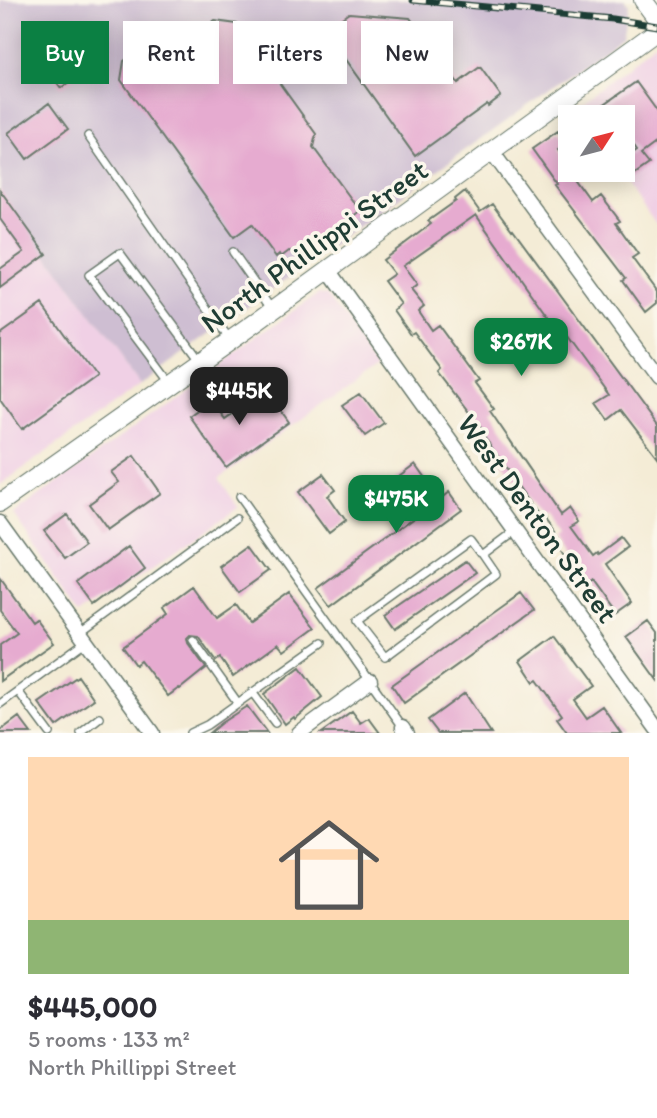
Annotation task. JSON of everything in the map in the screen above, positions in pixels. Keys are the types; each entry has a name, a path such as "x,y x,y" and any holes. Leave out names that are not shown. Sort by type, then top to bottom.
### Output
{"street":[{"path":"643,0 657,19"},
{"name":"North Phillippi Street","path":"0,503 274,310 657,31"},
{"path":"492,152 657,377"},
{"name":"West Denton Street","path":"328,270 657,729"},
{"path":"0,523 152,733"},
{"path":"299,733 370,681"}],"lane":[{"path":"88,136 230,341"},
{"path":"233,252 274,310"},
{"path":"170,383 89,275 120,253 201,361"},
{"path":"239,497 405,730"},
{"path":"0,704 237,518"},
{"path":"483,555 515,531"},
{"path":"471,539 483,555 496,574 385,657 357,621 471,539"},
{"path":"193,640 238,702"},
{"path":"190,733 207,724 322,643"},
{"path":"18,691 48,733"},
{"path":"253,692 275,723"},
{"path":"81,733 100,719"}],"shaded area":[{"path":"0,0 625,0 629,5 623,36 140,385 0,190"},
{"path":"657,42 657,226 626,182 635,182 635,105 578,105"},
{"path":"0,190 140,385 0,485"},
{"path":"319,293 328,295 377,365 219,478 238,507 84,614 14,514"}],"building":[{"path":"349,13 410,18 412,21 361,21 361,80 347,61 347,21 338,21"},
{"path":"219,22 233,23 233,84 280,84 316,134 313,147 360,211 302,253 289,251 276,257 252,224 234,237 124,84 219,84"},
{"path":"480,67 501,96 415,156 364,84 453,84 453,76 458,83"},
{"path":"636,82 657,111 657,142 641,154 649,164 635,174 635,105 603,105"},
{"path":"49,103 68,129 27,159 8,133"},
{"path":"558,131 558,182 578,182 593,202 601,196 620,221 616,223 638,254 632,258 657,292 657,303 646,312 623,280 626,278 555,185 557,184 532,149"},
{"path":"0,190 46,254 0,288 0,269 24,252 0,219"},
{"path":"465,191 480,212 492,204 657,426 657,457 621,410 608,420 596,403 609,395 556,322 553,324 476,215 403,266 417,285 411,290 424,306 418,311 431,330 438,325 479,381 475,383 494,409 490,411 561,515 570,508 579,521 571,526 593,556 621,538 628,547 605,564 632,603 615,615 591,582 586,586 555,539 559,536 544,516 541,518 522,492 482,433 484,432 439,373 442,370 394,310 401,304 384,281 394,274 383,260 431,224 428,221"},
{"path":"42,304 94,377 22,429 0,398 0,334"},
{"path":"266,390 289,422 226,467 189,416 211,400 225,419"},
{"path":"361,392 384,423 365,436 342,405"},
{"path":"134,456 160,493 108,530 89,504 119,482 111,472"},
{"path":"415,464 440,499 449,492 461,509 331,605 318,588 420,513 395,479"},
{"path":"323,474 335,490 327,496 345,522 329,534 298,492"},
{"path":"67,514 87,542 65,558 44,531"},
{"path":"252,544 271,570 240,592 221,566"},
{"path":"129,546 145,568 94,606 78,584"},
{"path":"465,560 475,573 395,629 385,615"},
{"path":"0,578 32,622 36,619 54,643 0,681 0,645 17,633 0,610"},
{"path":"194,586 217,618 236,605 249,623 289,594 315,628 284,651 278,644 233,677 220,658 216,661 198,636 190,635 187,638 188,643 206,668 168,696 141,661 136,665 123,647 168,614 164,608"},
{"path":"521,593 534,610 404,703 392,685"},
{"path":"648,621 657,633 657,680 626,637"},
{"path":"554,636 591,686 573,699 586,717 602,706 621,733 567,733 557,719 562,715 520,661"},
{"path":"300,667 322,697 285,724 264,694"},
{"path":"78,676 94,699 56,726 39,703"},
{"path":"465,693 491,733 438,733 428,720"},
{"path":"247,706 267,733 209,733 221,723"},
{"path":"352,711 361,723 369,718 380,733 321,733"},
{"path":"19,717 31,733 0,733 0,731"}],"railway":[{"path":"413,0 613,19 657,26"}]}
